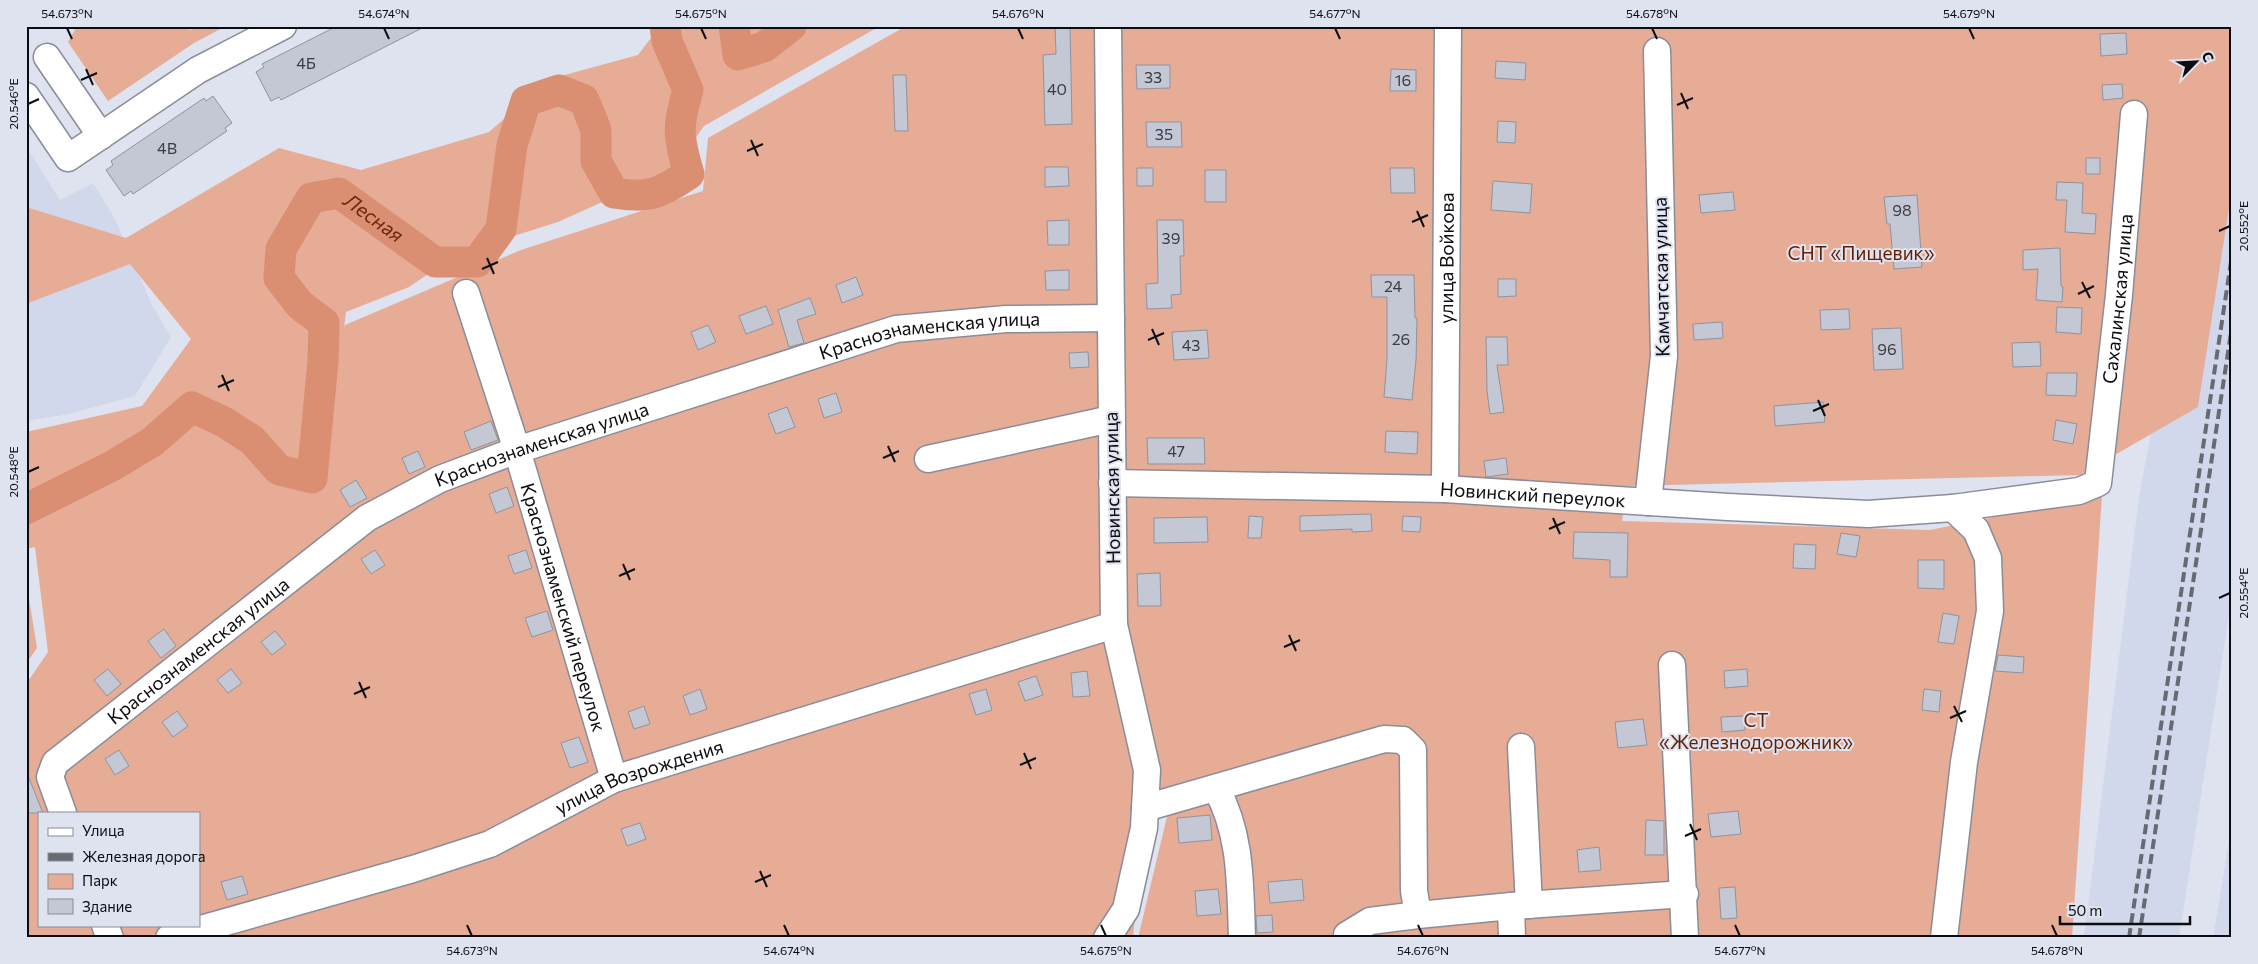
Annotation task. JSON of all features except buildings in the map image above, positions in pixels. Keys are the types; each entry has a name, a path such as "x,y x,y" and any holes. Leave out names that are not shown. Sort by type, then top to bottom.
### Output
{"street":[{"path":"26,96 68,158 198,70 283,26"},
{"name":"Новинская улица","path":"1107,938 1126,910 1144,828 1147,770 1114,625 1108,26"},
{"name":"улица Войкова","path":"1445,489 1448,26"},
{"name":"Камчатская улица","path":"1648,502 1664,356 1657,52"},
{"path":"47,57 101,136"},
{"name":"Сахалинская улица","path":"2098,483 2119,295 2134,114"},
{"name":"Краснознаменский переулок","path":"466,293 517,450 614,779"},
{"name":"Краснознаменская улица","path":"64,812 50,777 55,764 367,518 440,479 517,450 896,329 1006,318 1110,318"},
{"path":"928,459 1111,419"},
{"name":"Новинский переулок","path":"1112,483 1445,489 1868,514 1953,508 2079,491 2098,483"},
{"path":"1944,938 1964,762 1990,611 1988,558 1976,530 1953,508"},
{"name":"улица Возрождения","path":"169,938 403,872 490,844 614,779 1114,625"},
{"path":"1672,665 1685,894 1685,938"},
{"path":"1145,808 1384,739 1403,740 1413,750 1414,891 1418,915"},
{"path":"1512,938 1520,906 1520,747"},
{"path":"1216,788 1227,807 1238,846 1242,938"},
{"path":"1347,938 1348,934 1370,921 1520,906 1685,894"},
{"path":"105,926 110,938"}],"shaded area":[{"path":"2226,26 2232,26 2232,596 2179,938 2084,938 2139,497"},
{"path":"26,146 60,200 93,183 115,219 152,305 171,337 135,396 69,414 26,421"},
{"path":"2232,823 2232,938 2213,938"}],"green space":[{"path":"77,26 188,26 190,30 199,26 226,26 194,43 108,101 68,42"},
{"path":"660,26 880,26 704,126 673,170 558,222 459,253 409,287 346,312 344,328 345,325 521,250 703,191 708,138 906,26 2232,26 2232,189 2198,407 2080,475 1628,486 1622,521 1930,530 2102,495 2072,938 1138,938 1171,800 1145,808 1133,938 26,938 26,684 48,652 35,547 26,549 26,432 142,406 191,339 130,264 26,304 26,207 126,238 279,148 361,170 489,132 550,79 638,55","holes":["268,461 315,462 311,478"]},
{"path":"26,580 37,648 26,664"}],"waterway":[{"name":"Лесная","path":"26,509 112,466 152,442 192,407 224,422 252,440 279,470 312,478 323,361 324,323 300,305 279,278 281,249 311,198 339,193 435,262 477,262 501,229 512,145 526,101 559,90 584,100 596,130 596,161 614,193 646,195 662,190 689,174 680,132 688,90 667,41 665,26"},
{"name":"Лесная","path":"734,26 738,55 764,47 791,26"}],"railway":[{"path":"2129,938 2232,255"},
{"path":"2139,938 2232,326"}],"park label":[{"name":"СНТ «Пищевик»","path":"1861,253"},
{"name":"СТ «Железнодорожник»","path":"1756,731"}]}
